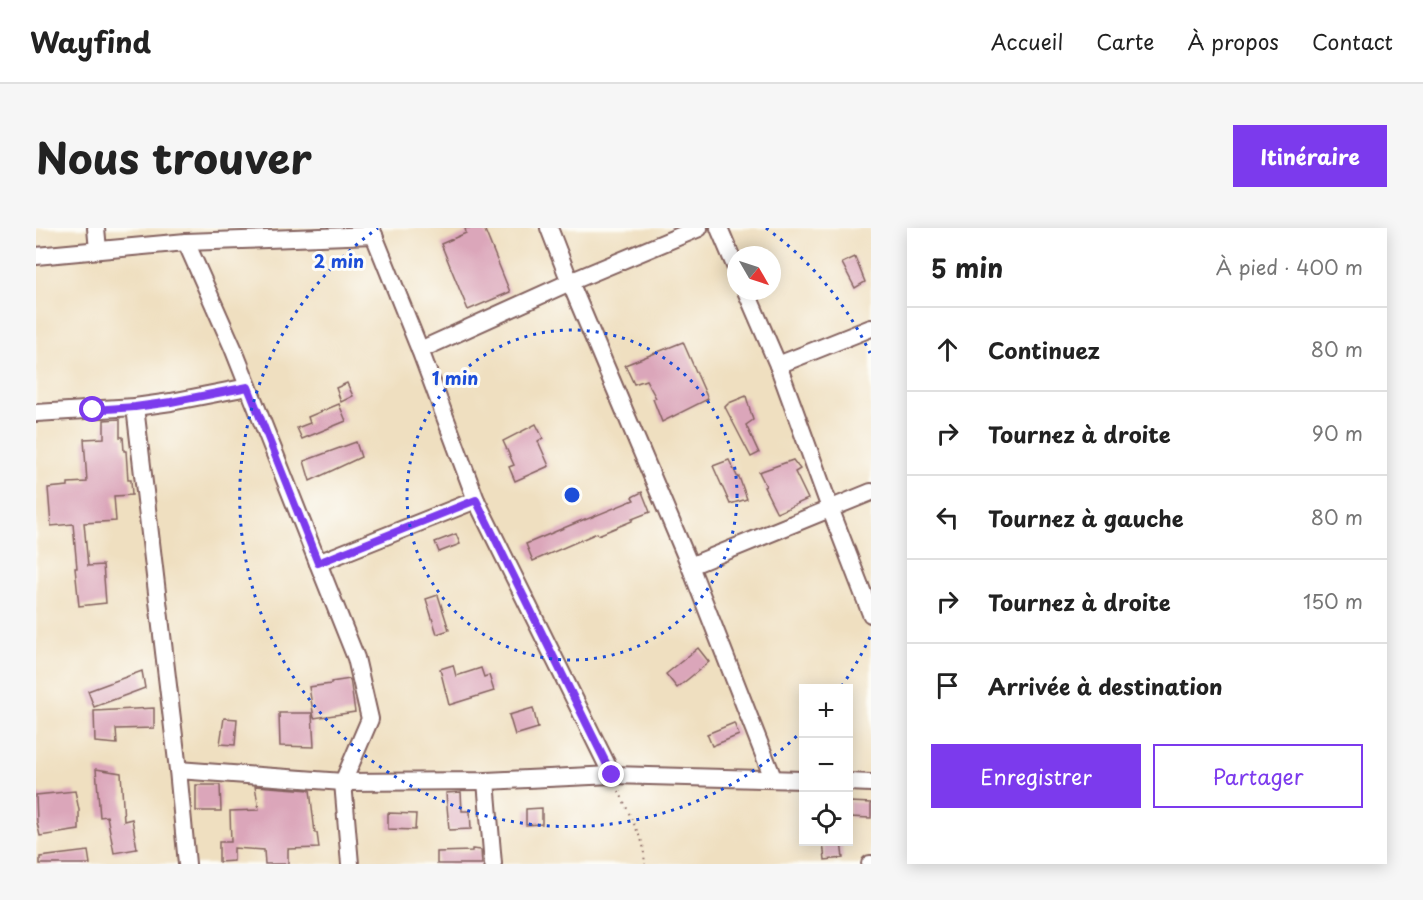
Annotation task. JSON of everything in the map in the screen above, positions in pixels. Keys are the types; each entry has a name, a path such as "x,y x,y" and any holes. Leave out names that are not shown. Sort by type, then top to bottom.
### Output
{"street":[{"path":"96,228 98,250"},
{"path":"549,228 690,566 773,778"},
{"path":"420,350 570,282 699,228"},
{"path":"719,228 727,247"},
{"path":"36,256 186,242 373,231 476,500 612,775"},
{"path":"186,242 233,348 356,658 370,719 343,782 350,864"},
{"path":"750,300 778,365 871,614"},
{"path":"778,365 871,328"},
{"path":"36,413 135,407 248,387"},
{"path":"135,407 187,864"},
{"path":"690,566 871,492"},
{"path":"318,563 476,500"},
{"path":"178,770 343,782 486,781 612,775 799,780"},
{"path":"486,781 493,864"},
{"path":"853,782 871,783"}],"path":[{"path":"612,775 643,844 645,864"}],"building":[{"path":"465,228 484,228 510,292 468,310 441,244 466,233"},
{"path":"855,257 865,282 855,288 842,263"},
{"path":"683,342 708,399 662,422 653,399 656,398 646,380 634,384 625,365"},
{"path":"347,383 353,396 341,402 336,388"},
{"path":"746,396 753,420 746,425 759,453 751,457 725,407"},
{"path":"339,404 346,421 302,439 297,428 310,423 308,417"},
{"path":"120,419 120,437 123,437 124,451 126,451 128,480 131,480 132,495 114,496 116,521 84,523 88,566 103,565 106,603 79,606 73,524 51,526 48,488 68,486 68,483 87,482 84,439 104,438 104,420"},
{"path":"536,424 543,438 538,441 549,466 515,481 509,467 514,465 503,441"},
{"path":"356,442 361,457 310,481 304,461"},
{"path":"729,460 739,477 747,499 730,504 713,466"},
{"path":"793,460 800,469 795,472 808,499 777,513 759,472"},
{"path":"642,492 650,512 533,561 526,544 634,500 632,497"},
{"path":"456,534 460,544 439,552 435,542"},
{"path":"438,595 449,630 437,634 426,599"},
{"path":"698,648 709,662 677,688 666,674"},
{"path":"453,665 456,676 481,668 484,677 489,675 494,691 449,705 440,669"},
{"path":"142,671 145,688 94,707 88,691"},
{"path":"350,679 355,712 314,718 309,687"},
{"path":"154,708 154,728 116,729 117,744 95,742 94,711"},
{"path":"533,708 538,728 515,735 509,715"},
{"path":"279,713 312,713 314,747 280,746"},
{"path":"224,718 237,719 235,745 220,744"},
{"path":"734,723 739,735 712,746 707,734"},
{"path":"96,769 121,773 124,821 132,819 137,849 114,853 107,816 100,817"},
{"path":"196,785 220,785 221,811 196,811"},
{"path":"255,786 310,790 319,848 288,849 288,864 265,864 264,850 234,848 234,861 219,862 219,842 231,842 230,811 259,810"},
{"path":"75,791 79,810 79,830 40,836 36,795"},
{"path":"461,792 462,811 470,811 471,829 449,830 446,793"},
{"path":"853,802 871,803 871,818 853,817"},
{"path":"542,808 542,824 526,825 526,809"},
{"path":"388,813 416,814 415,830 388,829"},
{"path":"823,846 842,846 843,858 825,860"},
{"path":"472,849 481,850 482,864 437,864 437,852 472,851"},
{"path":"88,851 90,864 40,864 40,857"}],"route":[{"path":"93,410 171,402 248,387 318,563 476,500 612,775"}]}
